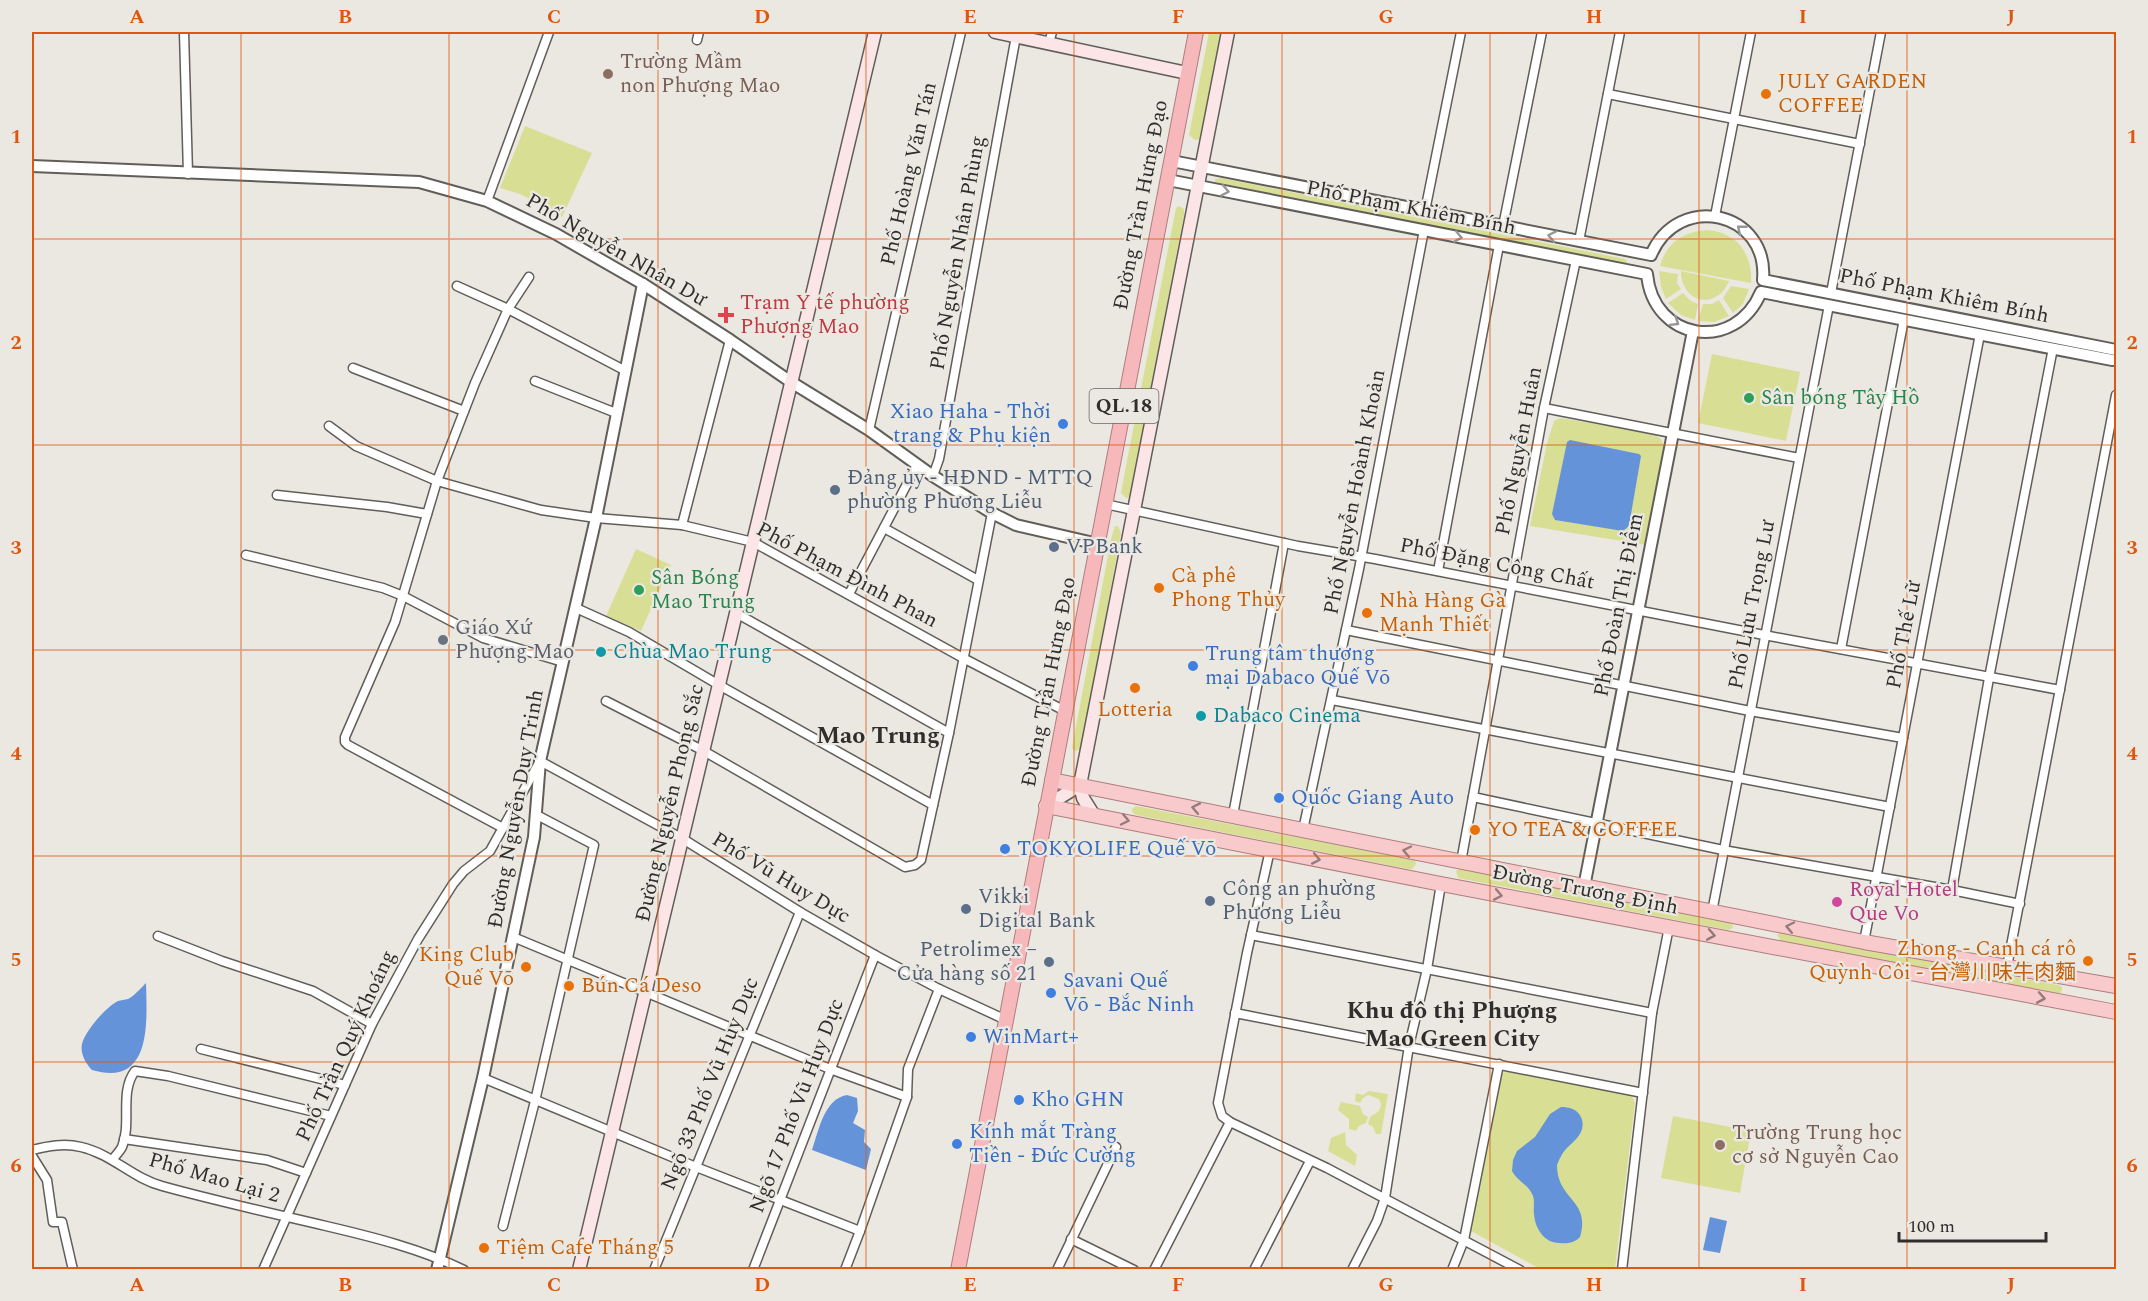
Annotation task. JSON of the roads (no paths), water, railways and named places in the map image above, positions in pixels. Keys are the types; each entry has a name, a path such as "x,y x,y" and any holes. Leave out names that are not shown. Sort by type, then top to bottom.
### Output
{"highway":[{"name":"Đường Trần Hưng Đạo","path":"958,1269 1196,32"}],"main road":[{"name":"Đường Nguyễn Phong Sắc","path":"579,1269 875,32"},
{"path":"995,32 1016,36 1051,37 1187,73"},
{"path":"1093,814 1084,800 1080,785 1136,510 1227,32"},
{"name":"Đường Trương Định","path":"1052,780 1864,942 2116,986"},
{"path":"1046,806 1080,785"},
{"name":"Đường Trương Định","path":"1046,806 1441,884 2116,1012"},
{"path":"1441,884 1446,859"},
{"path":"1757,943 1761,921"},
{"path":"2079,1005 2083,980"}],"street":[{"path":"184,32 188,174"},
{"path":"487,201 549,32"},
{"name":"Phố Hoàng Văn Tán","path":"868,430 961,32"},
{"path":"1425,211 1461,32"},
{"path":"1503,226 1542,32"},
{"path":"1579,241 1620,32"},
{"path":"1715,216 1751,32"},
{"path":"1831,293 1881,32"},
{"name":"Phố Nguyễn Nhân Phùng","path":"933,476 941,447 1016,36"},
{"path":"1608,94 1860,144"},
{"name":"Phố Phạm Khiêm Bính","path":"1172,161 1650,255 1665,232 1679,221 1697,216 1715,216 1738,225 1750,236 1762,258 1763,280 2114,355"},
{"name":"Phố Nguyễn Nhân Dư","path":"32,166 419,182 487,201 556,234 643,284 992,513 1016,525 1098,544"},
{"name":"Phố Phạm Khiêm Bính","path":"1168,180 1647,274 1650,292 1659,308 1671,321 1693,331 1714,331 1732,326 1753,308 1761,292 2053,348 2114,355"},
{"name":"Phố Nguyễn Hoành Khoản","path":"1303,830 1332,700 1424,230"},
{"path":"1438,571 1499,245"},
{"name":"Phố Nguyễn Huân","path":"1461,862 1544,408 1576,260"},
{"path":"503,828 345,742 348,728 395,622 437,481 464,411 508,309 529,277"},
{"name":"Đường Nguyễn Duy Trinh","path":"437,1269 483,1078 534,837 540,761 596,518 643,284"},
{"path":"457,286 508,309 624,370"},
{"name":"Phố Lưu Trọng Lư","path":"1712,912 1829,305"},
{"path":"1841,650 1904,319"},
{"name":"Phố Đoàn Thị Điểm","path":"1584,887 1693,331"},
{"name":"Phố Thế Lữ","path":"1864,942 1980,334"},
{"path":"682,525 730,340"},
{"path":"1952,890 1989,678 2053,348"},
{"path":"353,368 464,411"},
{"path":"535,381 616,413"},
{"path":"2007,967 2116,395"},
{"path":"1544,408 1799,458"},
{"name":"Phố Phạm Đình Phan","path":"329,426 356,446 437,481 541,510 596,518 682,525 753,542 963,658 1065,711"},
{"path":"849,594 917,465"},
{"path":"277,495 387,507 427,514"},
{"name":"Phố Đặng Công Chất","path":"1105,504 1284,543 2060,690"},
{"path":"606,701 702,750 905,867 915,866 921,860 949,733 992,513"},
{"path":"884,528 978,580"},
{"path":"1233,815 1284,543"},
{"path":"246,555 383,588 483,638 563,662"},
{"path":"576,608 629,632 933,805"},
{"path":"736,613 949,733"},
{"path":"1346,630 1750,711 1903,738"},
{"path":"1332,700 1890,807"},
{"name":"Phố Trần Quý Khoáng","path":"263,1269 372,1024 418,939 444,897 464,871 490,851 540,761"},
{"name":"Phố Vũ Huy Dực","path":"540,761 683,839 800,912 875,955 939,989 1006,1020"},
{"path":"1473,797 1723,850 2020,904"},
{"path":"503,1226 535,1101 594,846 535,814"},
{"path":"1270,850 1218,1103 1222,1116 1520,1269"},
{"path":"1352,1269 1377,1221 1385,1198 1409,1047 1427,969 1441,884"},
{"name":"Ngõ 33 Phố Vũ Huy Dực","path":"654,1269 800,912"},
{"path":"1622,1269 1652,1013 1669,927"},
{"path":"1251,935 1652,1013"},
{"path":"158,936 222,961 313,991 372,1024"},
{"path":"513,937 830,1069 907,1097"},
{"name":"Ngõ 17 Phố Vũ Huy Dực","path":"753,1269 875,955"},
{"path":"845,1269 907,1097 908,1069 939,989"},
{"path":"1235,1013 1643,1093"},
{"path":"201,1049 345,1085"},
{"path":"1452,1269 1464,1240 1499,1064"},
{"path":"113,1159 122,1149 128,1080 135,1071 168,1076 332,1116"},
{"path":"483,1078 696,1167 860,1231"},
{"path":"1154,1269 1230,1122"},
{"path":"124,1139 267,1160 306,1173"},
{"name":"Phố Mao Lại 2","path":"32,1150 51,1145 66,1145 96,1151 113,1159 126,1170 160,1186 371,1236 440,1258 464,1269"},
{"path":"1057,1269 1116,1147"},
{"path":"32,1156 48,1180 53,1222 62,1222 73,1269"},
{"path":"1254,1269 1310,1161"},
{"path":"1071,1239 1134,1269"}],"water":[{"path":"1570,440 1641,456 1629,526 1623,531 1555,520 1552,514 1567,442"},
{"path":"146,983 145,1032 142,1048 136,1061 126,1069 112,1073 92,1070 82,1051 82,1044 87,1033 108,1008 118,1001 130,998"},
{"path":"847,1095 857,1098 858,1111 853,1123 865,1130 864,1142 871,1149 866,1170 812,1150 828,1109 833,1102"},
{"path":"1561,1107 1575,1110 1582,1122 1579,1135 1565,1151 1557,1165 1558,1177 1578,1207 1582,1224 1580,1237 1573,1242 1565,1243 1554,1242 1541,1234 1535,1219 1533,1196 1512,1171 1517,1151 1535,1137 1550,1114"},
{"path":"1710,1217 1727,1221 1720,1253 1703,1250"}],"place":[{"name":"Trường Mầm non Phượng Mao","path":"608,74"},
{"name":"JULY GARDEN COFFEE","path":"1766,94"},
{"name":"Trạm Y tế phường Phượng Mao","path":"726,315"},
{"name":"Sân bóng Tây Hồ","path":"1749,398"},
{"name":"Xiao Haha - Thời trang & Phụ kiện","path":"1063,424"},
{"name":"Đảng ủy - HĐND - MTTQ phường Phương Liễu","path":"835,490"},
{"name":"VPBank","path":"1054,547"},
{"name":"Cà phê Phong Thủy","path":"1159,588"},
{"name":"Sân Bóng Mao Trung","path":"639,590"},
{"name":"Nhà Hàng Gà Mạnh Thiết","path":"1367,613"},
{"name":"Giáo Xứ Phượng Mao","path":"443,640"},
{"name":"Chùa Mao Trung","path":"601,652"},
{"name":"Trung tâm thương mại Dabaco Quế Võ","path":"1193,666"},
{"name":"Lotteria","path":"1135,688"},
{"name":"Dabaco Cinema","path":"1201,716"},
{"name":"Quốc Giang Auto","path":"1279,798"},
{"name":"YO TEA & COFFEE","path":"1475,830"},
{"name":"TOKYOLIFE Quế Võ","path":"1005,849"},
{"name":"Công an phường Phương Liễu","path":"1210,901"},
{"name":"Royal Hotel Que Vo","path":"1837,902"},
{"name":"Vikki Digital Bank","path":"966,909"},
{"name":"Zhong - Canh cá rô Quỳnh Côi - 台灣川味牛肉麵","path":"2088,961"},
{"name":"Petrolimex – Cửa hàng số 21","path":"1049,962"},
{"name":"King Club Quế Võ","path":"526,967"},
{"name":"Bún Cá Deso","path":"569,986"},
{"name":"Savani Quế Võ - Bắc Ninh","path":"1051,993"},
{"name":"WinMart+","path":"971,1037"},
{"name":"Kho GHN","path":"1019,1100"},
{"name":"Kính mắt Tràng Tiền - Đức Cường","path":"957,1144"},
{"name":"Trường Trung học cơ sở Nguyễn Cao","path":"1720,1145"},
{"name":"Tiệm Cafe Tháng 5","path":"484,1248"}],"district":[{"name":"Mao Trung","path":"878,736"},
{"name":"Khu đô thị Phượng Mao Green City","path":"1452,1025"}]}
